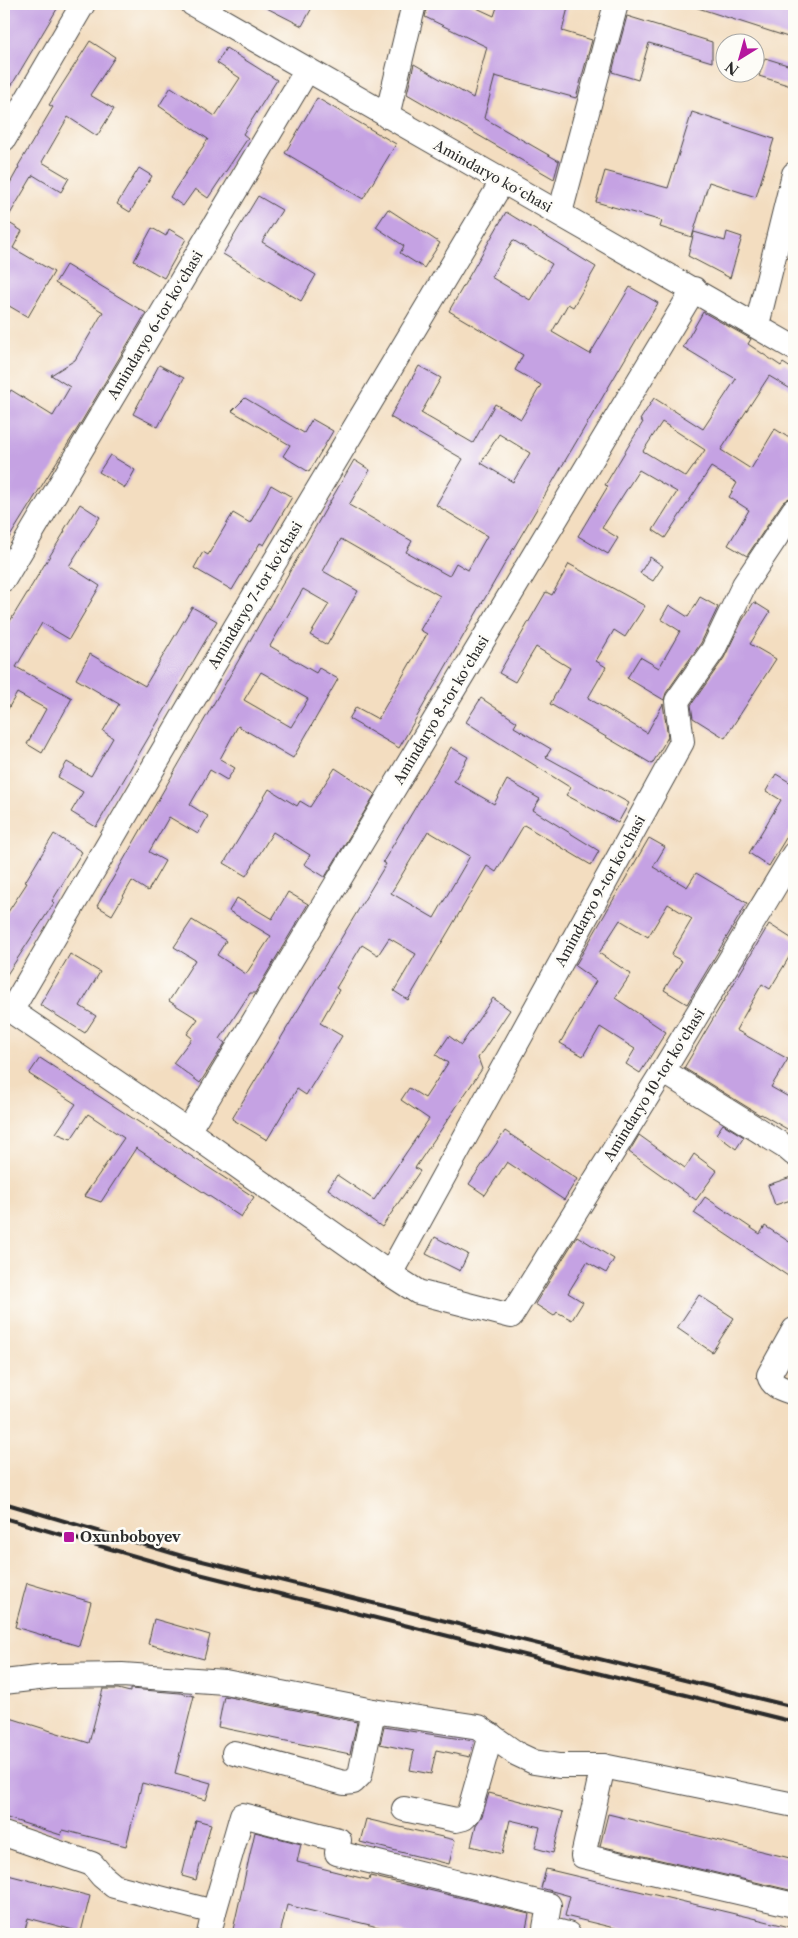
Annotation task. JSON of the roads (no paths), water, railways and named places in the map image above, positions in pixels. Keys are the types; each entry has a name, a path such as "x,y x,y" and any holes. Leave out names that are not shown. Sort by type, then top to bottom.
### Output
{"street":[{"path":"4,139 83,4"},
{"name":"Amindaryo koʻchasi","path":"195,4 387,116 694,289 794,348"},
{"path":"387,116 414,4"},
{"path":"560,213 616,4"},
{"name":"Amindaryo 6-tor koʻchasi","path":"4,579 307,70"},
{"path":"757,326 794,174"},
{"name":"Amindaryo 7-tor koʻchasi","path":"7,1008 502,182"},
{"name":"Amindaryo 8-tor koʻchasi","path":"188,1131 694,289"},
{"name":"Amindaryo 9-tor koʻchasi","path":"390,1274 682,742 677,701 713,650 744,585 794,510"},
{"name":"Amindaryo 10-tor koʻchasi","path":"390,1274 418,1292 511,1316 663,1071 794,854"},
{"path":"7,1008 188,1131 390,1274"},
{"path":"663,1071 794,1154"},
{"path":"794,1330 769,1374 773,1384 794,1393"},
{"path":"5,1679 122,1674 225,1682 373,1711 479,1727 517,1754 534,1762 559,1766 603,1766 794,1805"},
{"path":"234,1753 344,1783 353,1782 360,1775 373,1711"},
{"path":"404,1809 456,1820 464,1818 469,1812 491,1735"},
{"path":"603,1766 583,1856 794,1905"},
{"path":"4,1834 92,1864 114,1886 212,1923 242,1815 339,1840 337,1853 549,1904 544,1931 568,1934"}],"railway":[{"path":"4,1503 182,1556 794,1707"},
{"path":"4,1518 183,1570 794,1722"}],"place":[{"name":"Oxunboboyev","path":"69,1537"}]}
